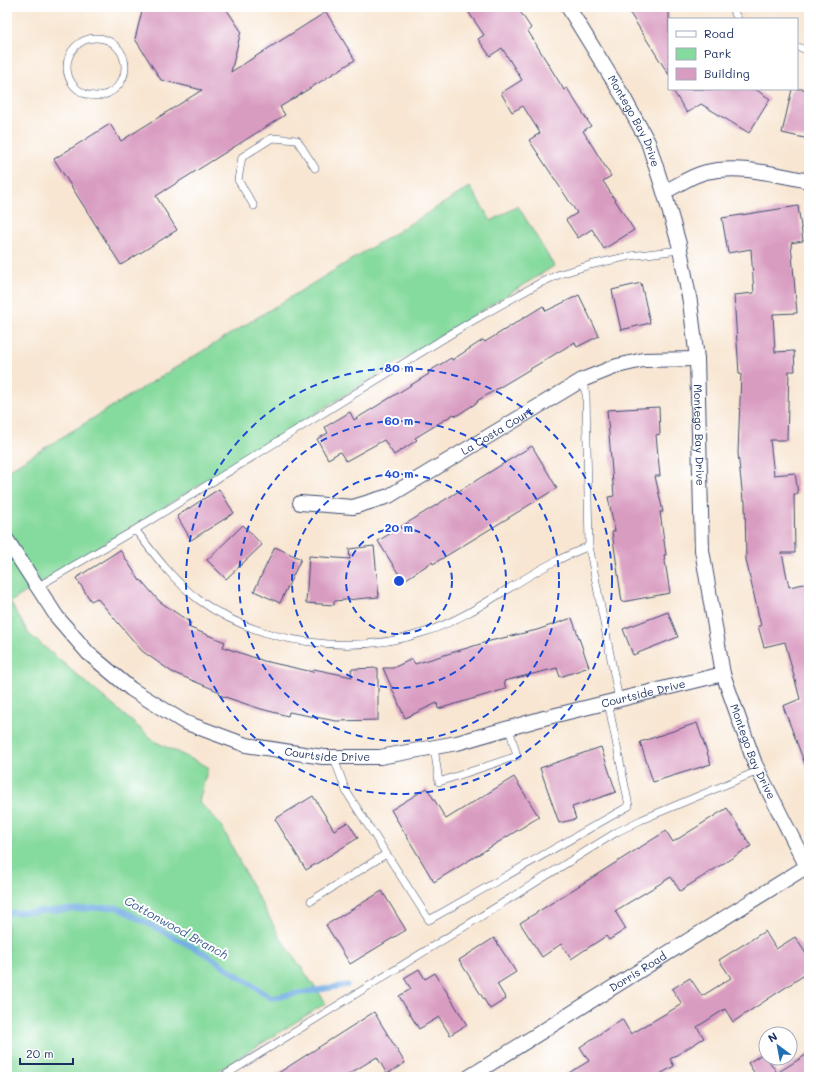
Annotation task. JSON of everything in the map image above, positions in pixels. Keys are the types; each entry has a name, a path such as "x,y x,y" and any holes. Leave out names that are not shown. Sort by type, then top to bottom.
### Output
{"street":[{"name":"Montego Bay Drive","path":"568,7 624,98 648,142 664,192 680,250 690,302 697,358 702,550 723,674 758,771 808,869"},
{"path":"664,192 705,172 732,168 809,181"},
{"name":"La Costa Court","path":"300,503 353,507 389,496 582,380 617,366 643,360 697,358"},
{"name":"Courtside Drive","path":"7,540 57,617 88,653 131,688 184,722 246,745 334,758 380,757 457,743 613,701 723,674"},
{"name":"Dorris Road","path":"469,1077 808,869"}],"lane":[{"path":"731,7 737,18"},
{"path":"94,38 103,39 112,43 124,58 124,77 119,86 102,96 92,97 83,94 75,88 67,72 70,54 76,46 84,41 94,38"},
{"path":"798,47 809,50"},
{"path":"254,206 238,180 242,157 272,138 297,140 315,168"},
{"path":"37,587 133,531 467,324 538,284 560,274 630,256 680,250"},
{"path":"334,758 346,791 429,920 629,806 588,546 586,394 582,380"},
{"path":"133,531 138,534 177,580 199,600 226,616 263,632 299,642 346,645 384,641 425,632 467,614 558,560 588,546"},
{"path":"434,747 439,782 517,756 509,728"},
{"path":"222,1077 617,832 641,820 758,771"},
{"path":"311,901 386,854"}],"green space":[{"path":"470,187 491,221 518,206 554,266 10,602 29,634 156,742 208,767 199,802 220,823 280,937 326,1003 208,1077 7,1077 7,471"}],"building":[{"path":"143,7 225,7 241,31 231,72 326,12 355,60 280,107 285,115 156,196 177,230 121,265 54,159 110,124 121,141 202,90 161,80 135,39"},
{"path":"465,7 517,7 531,28 528,31 564,90 567,88 591,126 583,131 611,176 603,181 634,230 604,249 592,229 578,238 566,220 577,213 529,140 540,133 523,106 512,112 501,93 522,80 502,48 490,56 478,39 484,35"},
{"path":"626,7 669,7 668,73"},
{"path":"809,89 809,139 782,133 792,90"},
{"path":"673,90 756,90 770,99 749,133 701,104 687,113"},
{"path":"798,206 803,241 791,243 797,313 773,314 775,352 794,351 795,371 789,371 787,440 770,440 774,475 795,473 798,494 794,494 795,553 782,553 789,587 809,583 808,772 783,706 800,699 785,642 764,647 758,626 761,626 746,560 745,500 743,500 738,453 741,374 739,374 734,295 754,293 751,249 728,253 722,218"},
{"path":"641,283 650,323 621,330 612,290"},
{"path":"579,295 599,336 577,347 575,342 477,401 478,402 456,416 454,414 415,438 417,440 394,455 384,440 346,461 340,452 328,459 317,439 328,433 325,427 350,412 354,420 429,374 428,372 451,358 452,360 483,340 485,342 543,306 546,311"},
{"path":"659,407 660,434 656,435 660,476 655,476 663,512 660,512 666,555 664,555 670,593 622,602 612,532 615,531 608,497 614,496 607,410"},
{"path":"532,446 557,488 433,564 432,562 403,581 378,541"},
{"path":"219,489 234,513 191,540 177,516"},
{"path":"243,525 262,545 226,579 207,560"},
{"path":"374,546 379,597 334,601 334,605 306,603 309,556 350,559 349,549"},
{"path":"275,547 301,559 280,603 254,591"},
{"path":"120,550 140,581 141,580 159,601 191,623 188,627 225,642 223,647 264,661 313,672 314,669 352,677 351,669 378,668 378,720 336,721 289,712 288,716 219,695 220,692 172,672 142,651 97,598 91,601 76,578"},
{"path":"668,612 678,637 633,655 623,629"},
{"path":"572,618 589,667 560,677 557,668 504,681 506,689 438,709 437,703 405,718 383,668 393,668 412,659 415,664 490,641 537,630"},
{"path":"697,723 711,764 653,782 640,742"},
{"path":"601,747 616,792 572,807 576,819 559,823 540,768"},
{"path":"514,777 539,817 434,882 391,810 427,788 446,819"},
{"path":"313,796 334,830 348,822 358,838 306,870 275,819"},
{"path":"727,808 751,846 680,891 671,877 615,911 626,929 609,940 606,936 571,959 561,944 542,957 520,923 666,831 673,842"},
{"path":"382,891 406,930 350,964 326,925"},
{"path":"765,931 776,949 795,937 809,958 809,972 733,1022 725,1009 697,1027 704,1038 670,1059 674,1066 655,1077 562,1077 589,1061 580,1047 622,1019 631,1034 682,1004 672,989 690,978 702,996 731,978 719,960"},
{"path":"494,938 516,972 497,984 506,999 490,1009 459,960"},
{"path":"419,969 425,979 435,973 467,1025 450,1035 439,1017 419,1029 399,996 411,989 404,978"},
{"path":"374,1012 405,1063 387,1074 377,1057 344,1077 272,1077"},
{"path":"809,1053 809,1077 757,1077 748,1063 758,1057 758,1066 772,1066 777,1073 788,1066 798,1066 798,1060"}],"waterway":[{"name":"Cottonwood Branch","path":"7,913 116,907 206,954 271,998 347,985"}]}
